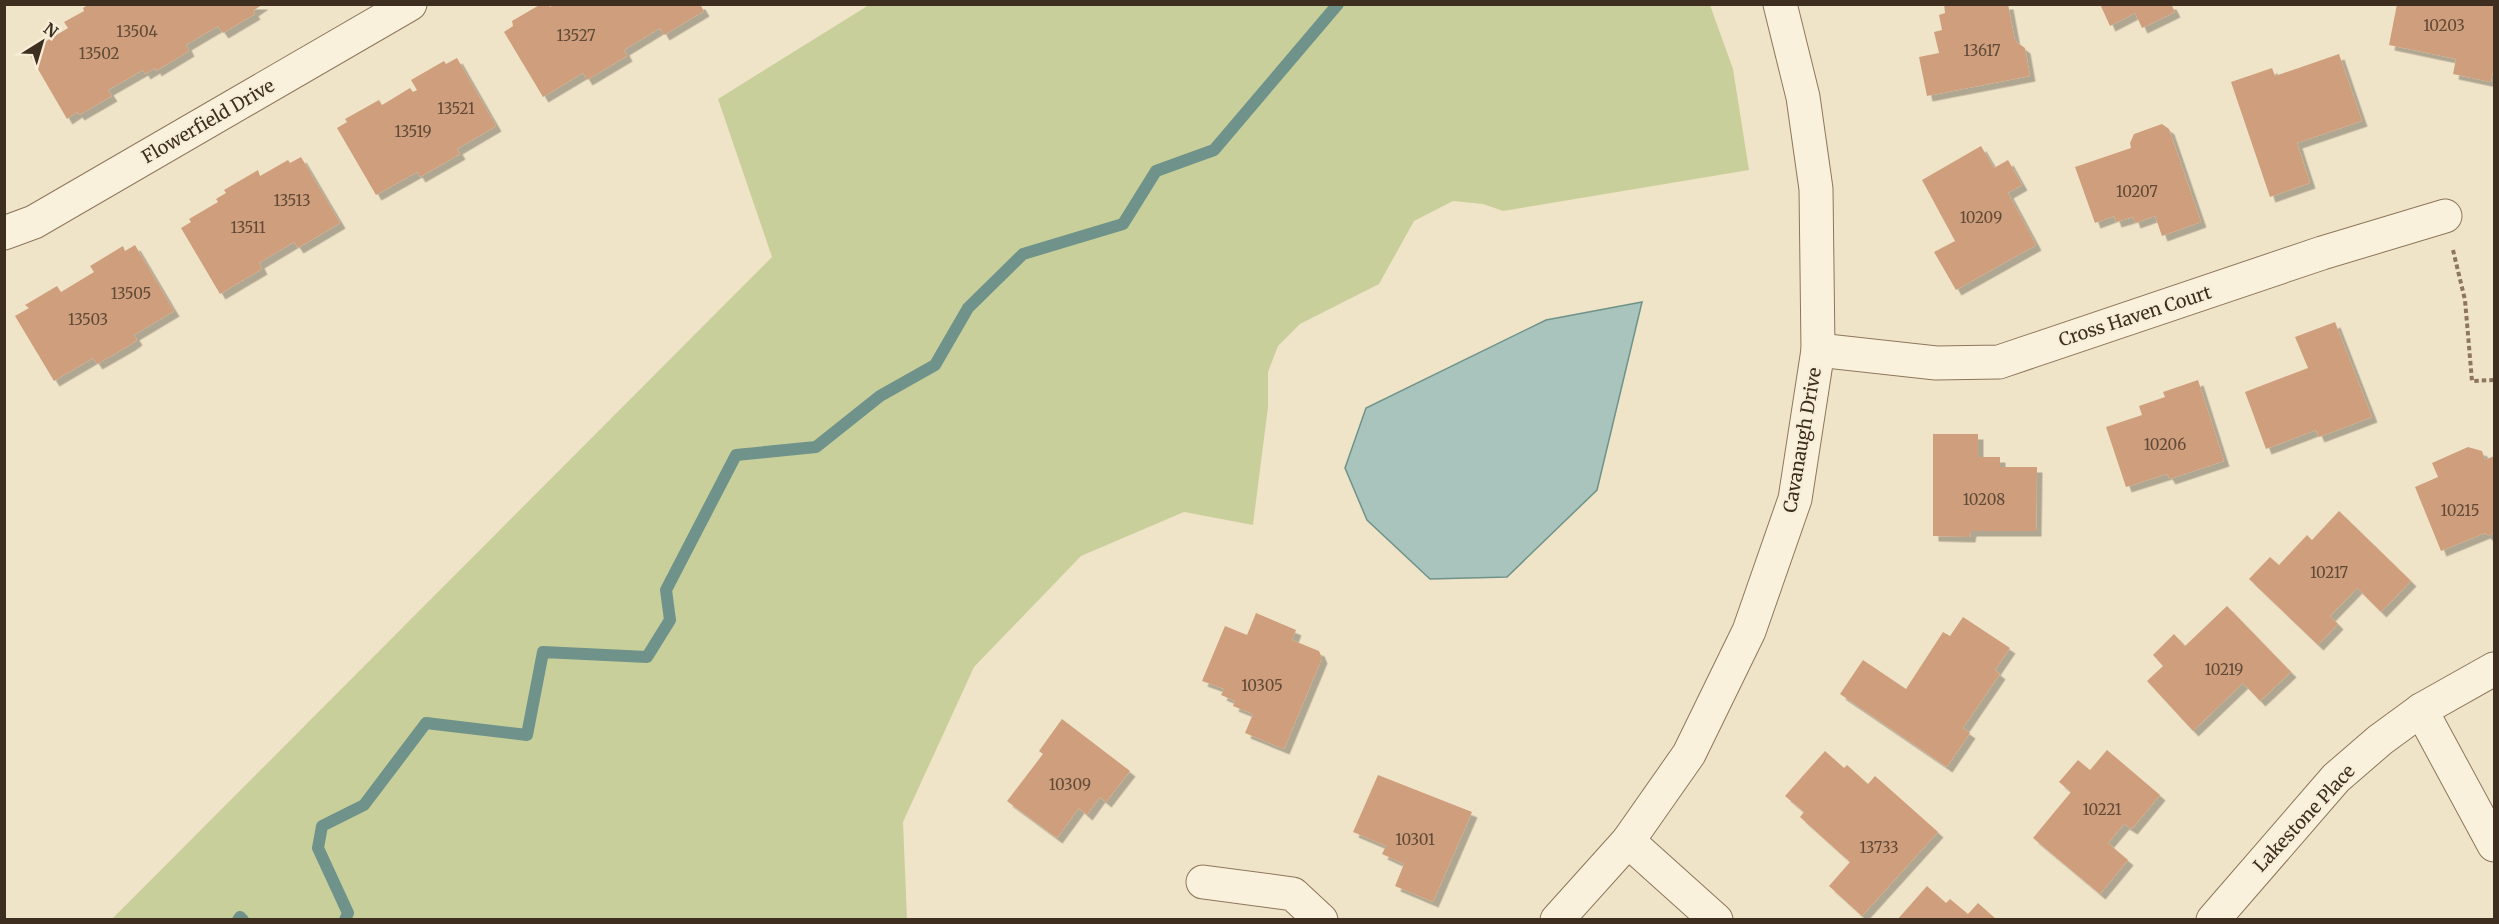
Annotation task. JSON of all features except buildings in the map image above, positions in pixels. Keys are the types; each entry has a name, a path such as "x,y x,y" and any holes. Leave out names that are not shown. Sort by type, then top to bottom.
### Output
{"street":[{"name":"Flowerfield Drive","path":"4,233 34,222 410,4"},
{"name":"Cavanaugh Drive","path":"1557,920 1628,841 1689,754 1749,631 1795,499 1818,350 1816,189 1803,97 1780,4"},
{"name":"Cross Haven Court","path":"1818,350 1936,363 1999,362 2322,254 2445,216"},
{"name":"Lakestone Place","path":"2213,920 2336,778 2380,740 2421,710 2494,669"},
{"path":"2421,710 2494,845"},
{"path":"1628,841 1716,920"},
{"path":"1203,882 1293,894 1321,920"}],"path":[{"path":"2445,216 2465,300 2472,381 2494,380"}],"green space":[{"path":"869,5 1710,5 1733,69 1749,170 1503,211 1483,204 1453,201 1414,221 1379,284 1300,324 1278,346 1268,372 1268,407 1253,525 1184,512 1081,556 974,667 903,822 907,919 112,919 772,257 718,99"}],"water":[{"path":"1642,302 1597,490 1507,577 1430,579 1367,520 1345,468 1366,408 1546,320"}],"waterway":[{"path":"345,920 348,913 318,848 322,826 364,805 426,723 527,735 543,652 647,657 670,620 666,590 736,455 816,447 880,396 935,365 968,308 1023,254 1123,224 1156,171 1214,150 1338,4"},
{"path":"238,920 240,917 243,920"}]}
